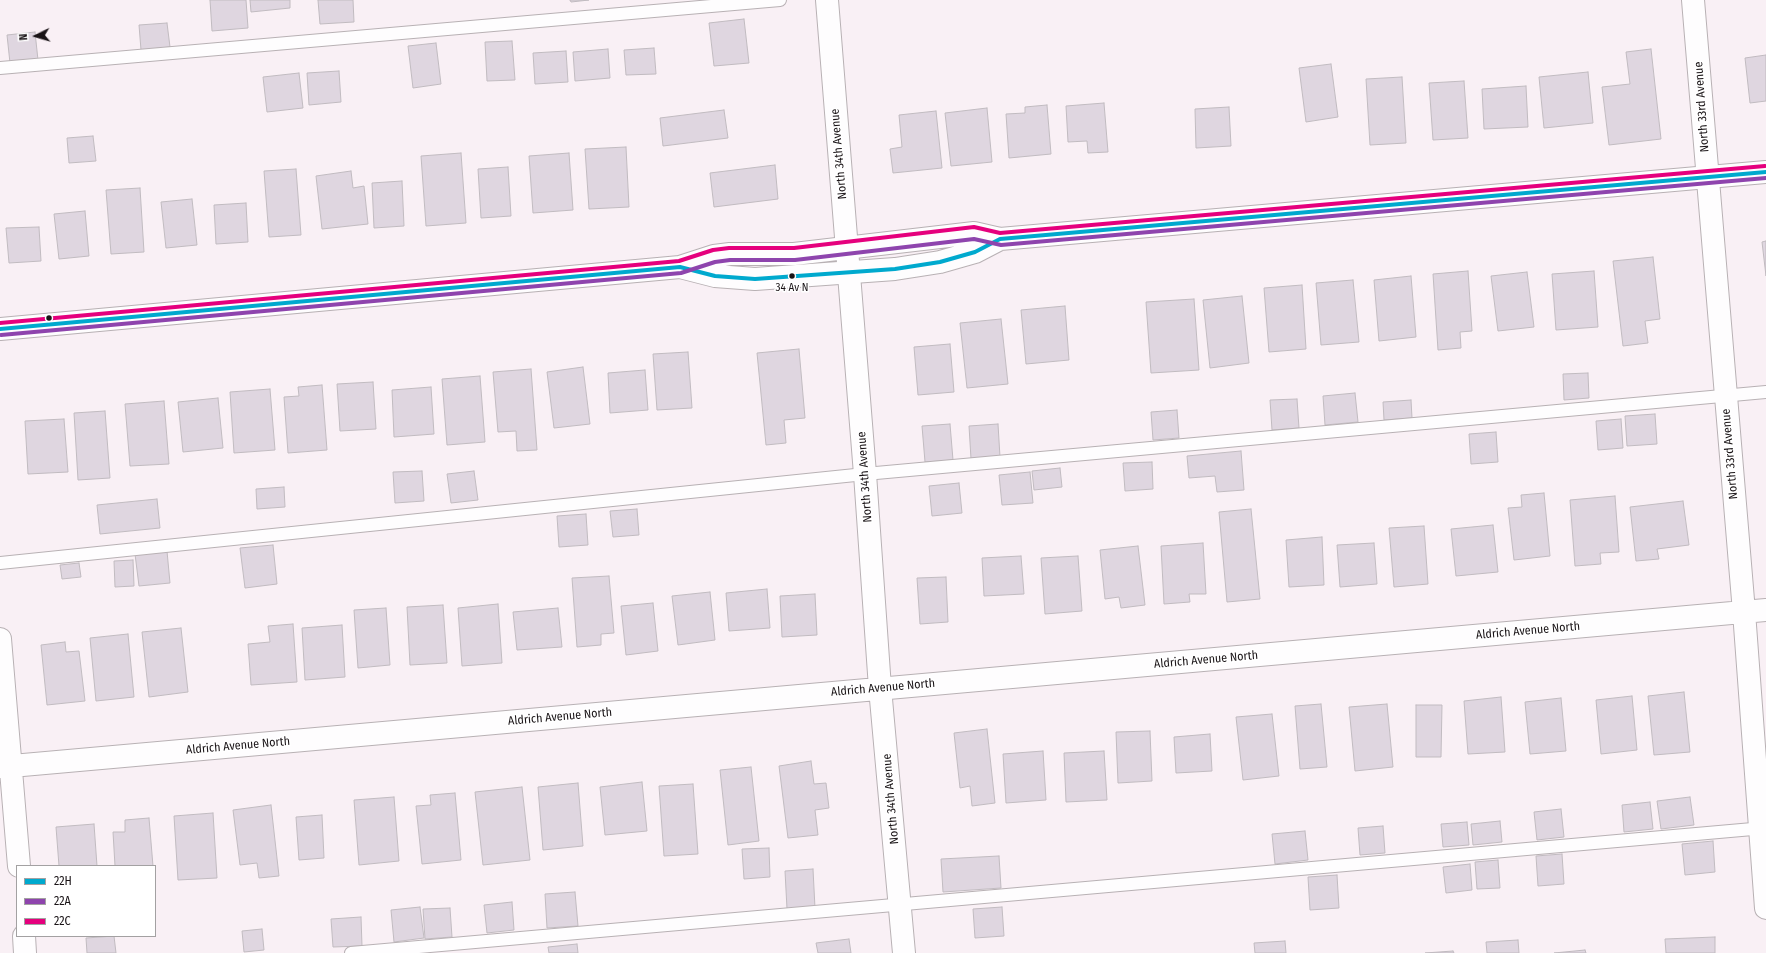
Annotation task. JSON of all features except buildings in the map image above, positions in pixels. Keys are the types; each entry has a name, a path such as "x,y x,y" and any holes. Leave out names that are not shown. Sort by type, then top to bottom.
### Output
{"street":[{"name":"North 34th Avenue","path":"826,0 865,474 880,688 901,904 904,953"},
{"name":"North 33rd Avenue","path":"1693,0 1725,395 1763,828 1766,908"},
{"path":"0,329 680,267 714,256 794,254 974,233 1000,238 1766,172"},
{"path":"680,267 715,276 755,279 895,269 940,262 975,252 1000,238"},
{"name":"Aldrich Avenue North","path":"5,766 1766,610"},
{"path":"0,639 5,766 18,865"},
{"path":"24,937 25,953"}],"lane":[{"path":"0,68 780,0"},
{"path":"0,563 865,474 1766,392"},
{"path":"351,953 1763,828"}],"transit line":[{"name":"22C","path":"0,323 679,261 713,250 729,248 794,248 974,227 1000,233 1765,166"},
{"name":"22H","path":"0,329 680,267 715,276 755,279 895,269 940,262 975,252 1000,239 1766,172"},
{"name":"22A","path":"1,335 681,273 715,262 730,260 795,260 974,239 1001,245 1766,178"}],"place":[{"name":"34 Av N","path":"792,276"}]}
